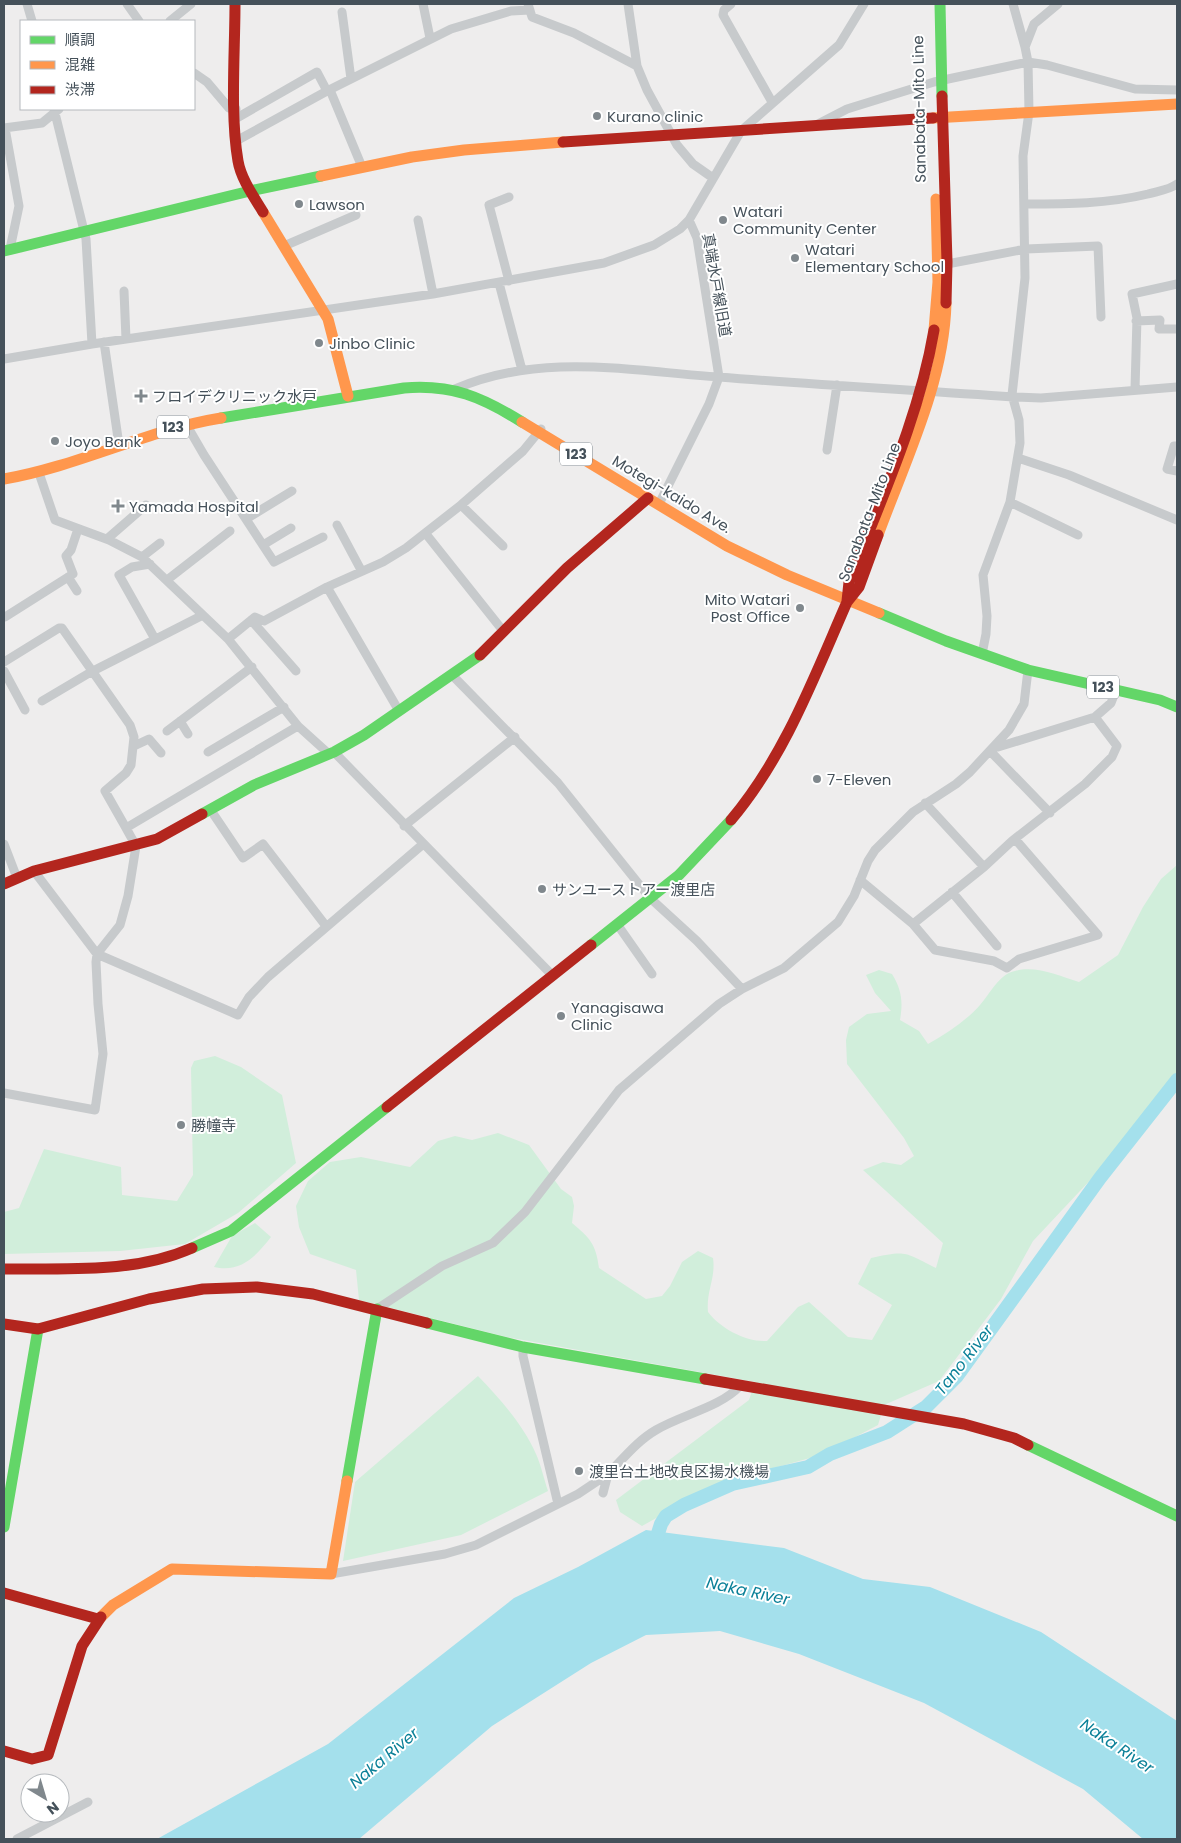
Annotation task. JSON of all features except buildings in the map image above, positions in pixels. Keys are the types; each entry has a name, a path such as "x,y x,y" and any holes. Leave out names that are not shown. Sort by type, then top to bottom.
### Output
{"main road":[{"path":"235,4 235,114 238,162 250,191 324,310 334,336 348,396"},
{"name":"Sanabata-Mito Line","path":"931,4 938,81"},
{"name":"Sanabata-Mito Line","path":"926,391 937,305 940,4"},
{"path":"7,250 250,191 412,157 464,150 671,134 1177,104"},
{"name":"Sanabata-Mito Line","path":"35,1269 125,1267 171,1257 231,1231 650,898 710,845 755,789 790,729 847,602 849,582 926,391 945,332 947,264 938,118"},
{"name":"Motegi-kaido Ave.","path":"4,479 39,473 118,445 186,424 348,396 417,387 453,389 484,400 541,429 727,546 847,602 1028,670 1116,690 1177,707"},
{"path":"4,884 34,871 136,846 172,832 254,785 331,753 453,676 476,659 567,568 648,498"},
{"path":"4,1269 35,1269"},
{"path":"4,1276 35,1269"},
{"path":"4,1324 38,1329 149,1300 203,1289 256,1287 314,1294 523,1347 964,1424 1014,1438 1177,1516"},
{"path":"4,1751 31,1760 42,1760 48,1754 82,1646 98,1619 113,1605 172,1568 331,1574 377,1309"},
{"path":"4,1527 38,1329"},
{"path":"4,1593 98,1619"}],"street":[{"path":"27,4 32,20"},
{"path":"127,4 138,20"},
{"path":"171,20 192,4"},
{"path":"423,4 430,38"},
{"path":"628,4 637,66 647,90 671,134 693,164 713,178"},
{"path":"731,4 724,10 723,15 772,102"},
{"name":"真端水戸線旧道","path":"659,504 709,404 719,377 696,238 688,220 741,131 839,45 864,4"},
{"path":"982,654 987,616 983,575 1010,502 1018,458 1020,420 1013,397 1014,372 1023,304 1026,249 1023,156 1029,112 1026,47 1013,4"},
{"path":"1026,47 1034,24 1058,4"},
{"path":"236,141 430,38 474,21 529,7 532,17 574,33 637,66"},
{"path":"342,12 351,79"},
{"path":"816,126 847,109 938,81 1028,62 1047,65 1135,89 1177,90"},
{"path":"195,74 207,82 235,114 316,72 329,91 362,167"},
{"path":"7,250 19,206 4,128 42,123 56,110 84,231 90,274 92,344"},
{"path":"1025,204 1089,204 1109,202 1165,190 1177,184"},
{"path":"509,197 489,204 509,281"},
{"path":"284,246 356,215"},
{"path":"418,220 433,294"},
{"path":"4,359 104,342 433,294 604,263 654,245 680,229 688,220"},
{"path":"947,264 1026,249 1098,246 1101,317"},
{"path":"499,283 522,370"},
{"path":"1135,389 1136,321 1132,294 1177,284"},
{"path":"124,291 126,339"},
{"path":"1136,321 1160,320 1159,329 1177,329"},
{"path":"104,342 118,445"},
{"path":"453,389 484,378 522,370 580,365 719,377 1013,397 1041,398 1177,387"},
{"path":"827,450 837,385"},
{"path":"186,424 204,456 274,562 323,537"},
{"path":"228,639 255,617 264,621 327,587 393,556 426,534 523,451 541,429"},
{"path":"1177,446 1174,446 1167,470 1177,471"},
{"path":"1018,458 1069,475 1177,520"},
{"path":"39,473 55,520 107,539 142,557 150,564 228,639 298,726 331,753 553,976"},
{"path":"246,519 292,491"},
{"path":"1010,502 1078,535"},
{"path":"461,505 504,546"},
{"path":"107,539 146,506"},
{"path":"337,525 361,570"},
{"path":"263,545 291,528"},
{"path":"5,617 72,574 66,556 71,550 78,529"},
{"path":"167,580 230,531"},
{"path":"426,534 504,632"},
{"path":"142,557 160,543"},
{"path":"150,564 132,567 119,575 155,639"},
{"path":"68,577 77,591"},
{"path":"327,587 399,711"},
{"path":"42,700 74,684 91,672 202,616"},
{"path":"251,620 296,671"},
{"path":"4,662 59,628 130,725 134,746 132,765 126,773 105,791 136,846 128,896 120,925 97,954 98,1004 103,1060 95,1110 4,1093"},
{"path":"167,731 252,667"},
{"path":"377,1309 442,1266 493,1243 509,1229 619,1090 719,1004 742,989 784,968 822,937 846,912 875,850 913,812 956,784 994,748 1009,730 1024,704 1028,670"},
{"path":"4,671 25,710"},
{"path":"453,676 558,783 650,898 697,941 742,989"},
{"path":"994,748 1095,717 1112,703 1116,690"},
{"path":"208,752 284,707"},
{"path":"913,924 984,867 1015,838 1085,784 1112,757 1118,746 1095,717"},
{"path":"180,722 188,734"},
{"path":"126,828 298,726"},
{"path":"404,826 514,737"},
{"path":"134,746 149,739 161,753"},
{"path":"994,748 1050,812"},
{"path":"925,803 984,867"},
{"path":"210,809 243,858 264,844 326,926"},
{"path":"860,880 913,924 935,950 994,961 1007,968 1020,959 1098,935 1015,838"},
{"path":"4,844 16,878"},
{"path":"34,871 97,954 238,1015 248,997 326,926 422,845"},
{"path":"952,892 998,946"},
{"path":"617,924 652,974"},
{"path":"523,1347 523,1356 558,1504"},
{"path":"331,1574 445,1554 476,1545 558,1504 608,1474 643,1439 654,1431 679,1417 730,1397 740,1386"},
{"path":"603,1494 608,1474"},
{"path":"17,1839 88,1802"}],"green space":[{"path":"1177,865 1177,1073 1095,1175 1033,1241 1001,1299 939,1381 884,1405 878,1425 821,1455 719,1483 642,1526 620,1512 616,1500 749,1400 755,1382 507,1337 359,1300 356,1270 310,1254 299,1227 296,1206 308,1181 330,1162 361,1157 410,1167 438,1141 455,1136 472,1140 498,1133 529,1145 561,1189 572,1197 574,1206 572,1223 594,1247 599,1268 646,1299 662,1296 670,1286 682,1262 698,1251 713,1258 714,1265 708,1298 708,1312 720,1324 734,1333 759,1341 767,1341 798,1307 809,1302 848,1337 872,1340 892,1305 858,1284 871,1258 899,1253 911,1256 936,1268 943,1243 863,1170 883,1162 901,1165 914,1156 904,1138 847,1064 846,1040 849,1027 867,1014 891,1011 875,993 866,975 879,970 892,974 901,996 900,1020 919,1031 928,1044 969,1016 995,985 1009,973 1031,969 1039,970 1079,982 1118,955 1143,907 1161,879"},
{"path":"215,1056 241,1067 282,1095 296,1163 238,1213 185,1244 120,1251 4,1254 4,1212 19,1208 44,1149 121,1167 122,1195 177,1201 193,1175 191,1068 194,1061"},
{"path":"255,1223 271,1237 260,1251 247,1261 232,1268 214,1267 232,1236"},
{"path":"478,1376 503,1403 525,1432 538,1458 548,1491 461,1535 343,1561 355,1482"}],"water":[{"name":"Naka River","path":"646,1530 784,1548 863,1579 930,1587 1041,1632 1177,1721 1177,1839 1143,1839 1083,1789 924,1703 799,1654 720,1631 646,1635 591,1663 492,1726 359,1839 157,1839 328,1744 514,1598 578,1567"}],"waterway":[{"name":"Tano River","path":"653,1549 661,1524 666,1516 684,1505 732,1484 808,1467 830,1454 887,1432 926,1407 957,1376 1100,1178 1177,1080"}],"traffic: fast":[{"path":"940,4 942,96"},
{"path":"4,251 250,191 321,176"},
{"path":"221,418 404,388 421,387 452,390 466,394 480,399 522,422"},
{"path":"879,613 946,641 1028,670 1160,700 1177,707"},
{"path":"202,814 254,785 334,752 364,735 480,655"},
{"path":"591,945 679,875 731,820"},
{"path":"192,1248 231,1231 387,1107"},
{"path":"347,1481 377,1309"},
{"path":"427,1323 523,1347 705,1379"},
{"path":"4,1527 38,1329"},
{"path":"1028,1445 1177,1516"}],"traffic: slow":[{"path":"933,118 1177,104"},
{"path":"321,176 412,157 464,150 563,142"},
{"path":"934,330 938,282 936,199"},
{"path":"263,212 328,319 348,396"},
{"path":"878,535 931,392 944,333 946,303"},
{"path":"4,479 59,466 166,431 221,418"},
{"path":"522,422 727,546 787,575 879,613"},
{"path":"101,1617 113,1605 172,1569 331,1574 347,1481"}],"traffic: jam":[{"path":"235,4 234,124 238,161 245,181 263,212"},
{"path":"942,96 947,262 946,303"},
{"path":"563,142 933,118"},
{"path":"847,601 849,582 909,427 919,395 934,330"},
{"path":"480,655 567,568 648,498"},
{"path":"731,820 750,795 783,743 847,602 859,587 878,535"},
{"path":"4,884 34,871 157,839 202,814"},
{"path":"387,1107 591,945"},
{"path":"4,1269 76,1269 123,1266 147,1262 192,1248"},
{"path":"4,1324 38,1329 149,1299 203,1289 257,1287 313,1294 427,1323"},
{"path":"705,1379 964,1424 1014,1438 1028,1445"},
{"path":"4,1593 98,1619"},
{"path":"4,1751 32,1759 48,1755 82,1646 101,1617"}],"place":[{"name":"Kurano clinic","path":"597,116"},
{"name":"Lawson","path":"299,204"},
{"name":"Watari Community Center","path":"723,220"},
{"name":"Watari Elementary School","path":"795,258"},
{"name":"Jinbo Clinic","path":"319,343"},
{"name":"フロイデクリニック水戸","path":"141,396"},
{"name":"Joyo Bank","path":"55,441"},
{"name":"Yamada Hospital","path":"118,506"},
{"name":"Mito Watari Post Office","path":"800,608"},
{"name":"7-Eleven","path":"817,779"},
{"name":"サンユーストアー渡里店","path":"542,889"},
{"name":"Yanagisawa Clinic","path":"561,1016"},
{"name":"勝幢寺","path":"181,1125"},
{"name":"渡里台土地改良区揚水機場","path":"579,1471"}]}
